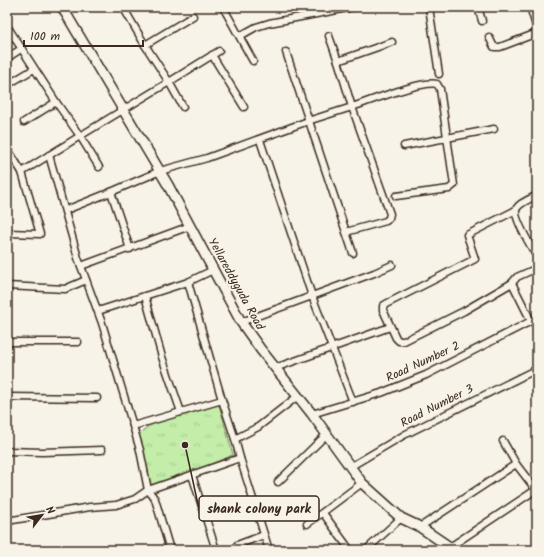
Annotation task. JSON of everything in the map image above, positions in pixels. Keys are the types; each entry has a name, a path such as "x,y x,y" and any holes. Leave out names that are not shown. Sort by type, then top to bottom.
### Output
{"street":[{"name":"Yellareddyguda Road","path":"62,7 160,171 241,322 312,414 362,483 401,518 420,527 452,548"},
{"path":"223,7 253,61"},
{"path":"240,36 256,27 269,23 335,9 353,7"},
{"path":"429,7 438,74"},
{"path":"478,7 482,21"},
{"path":"530,7 537,29"},
{"path":"126,8 144,45 169,82 183,107"},
{"path":"144,45 193,16"},
{"path":"7,28 80,136 99,167"},
{"path":"489,37 494,47 500,47 537,33"},
{"path":"329,36 352,107 390,214 386,221 346,232"},
{"path":"338,61 392,42"},
{"path":"7,58 21,49"},
{"path":"22,172 219,51"},
{"path":"286,52 353,253"},
{"path":"212,55 244,107"},
{"path":"7,86 34,69"},
{"path":"66,210 160,171 207,158 309,121 408,89 431,83 437,84 440,89 454,185 452,188 396,196"},
{"path":"24,122 56,102"},
{"path":"404,146 494,128"},
{"path":"260,140 312,296 353,402"},
{"path":"7,148 22,172 40,234 7,233"},
{"path":"49,155 81,266 98,311 133,426 140,450 148,490 155,499 170,550"},
{"path":"111,192 130,249"},
{"path":"537,195 520,204 516,210 467,235 475,259 383,306 383,310 396,338 399,341 404,341 464,311 512,283 517,277 537,268"},
{"path":"516,210 516,217 537,257"},
{"path":"81,266 190,226"},
{"path":"241,322 374,274 392,266"},
{"path":"98,311 188,282 214,270"},
{"path":"7,286 64,289 86,280"},
{"path":"188,282 268,550"},
{"path":"512,283 534,319"},
{"path":"145,296 162,357 181,412"},
{"name":"Road Number 2","path":"312,414 381,393 426,375 534,319"},
{"path":"275,368 390,327"},
{"path":"7,342 78,342"},
{"name":"Road Number 3","path":"350,467 404,435 537,369"},
{"path":"235,439 258,427 298,396"},
{"path":"7,397 97,398"},
{"path":"133,426 222,400"},
{"path":"278,482 326,434"},
{"path":"452,548 536,490 516,464 503,441"},
{"path":"7,451 42,452 102,450"},
{"path":"7,521 116,505 134,499 148,490 240,458"},
{"path":"420,527 516,464"},
{"path":"192,475 216,550"},
{"path":"307,524 362,483"},
{"path":"323,513 350,550"},
{"path":"366,550 401,518"},
{"path":"237,545 264,535"}],"green space":[{"path":"218,401 233,455 148,490 139,435 155,420"}],"place":[{"name":"shank colony park","path":"185,445"}]}
